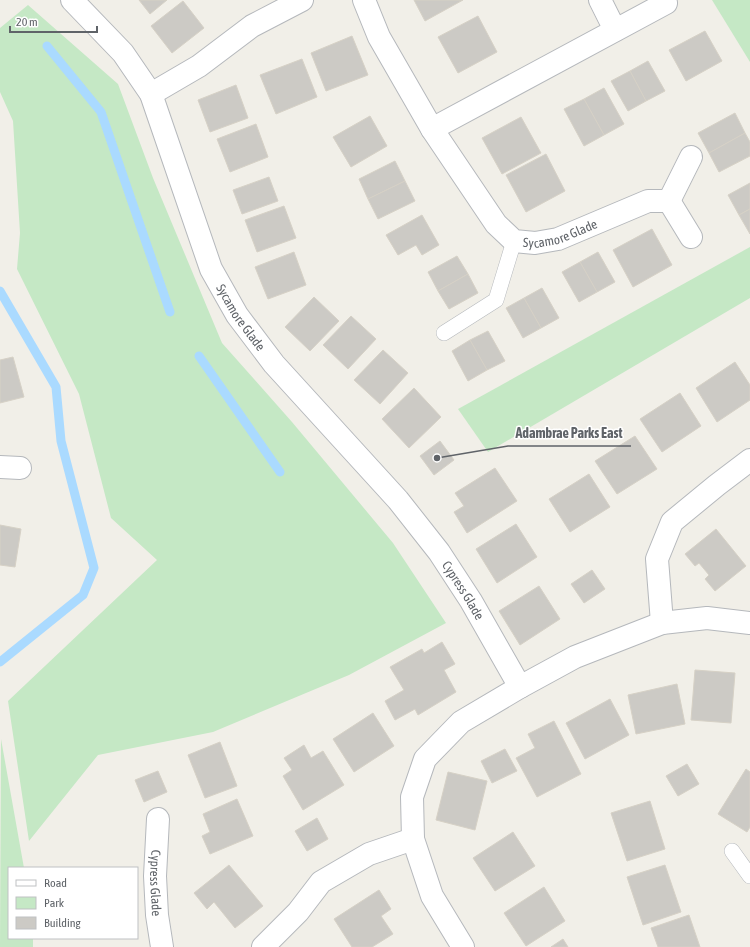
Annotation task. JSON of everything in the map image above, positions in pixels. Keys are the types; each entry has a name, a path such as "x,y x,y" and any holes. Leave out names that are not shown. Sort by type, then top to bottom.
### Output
{"street":[{"name":"Sycamore Glade","path":"72,0 123,53 151,94 211,269 237,314 274,364 398,500"},
{"path":"151,94 199,66 252,26 302,0"},
{"name":"Sycamore Glade","path":"364,0 378,37 432,129 496,224 514,241 536,243 558,239 648,201 670,201"},
{"path":"600,0 615,30"},
{"path":"432,129 666,3"},
{"path":"691,158 670,201 691,237"},
{"path":"662,623 657,559 672,522 750,460"},
{"name":"Cypress Glade","path":"398,500 439,552 471,601 520,687"},
{"path":"463,947 432,896 413,839 412,797 425,758 461,722 575,657 662,623 707,618 750,623"},
{"name":"Cypress Glade","path":"158,819 155,876 157,915 162,947"},
{"path":"263,947 298,912 321,882 369,854 413,839"}],"lane":[{"path":"444,332 496,300 514,241"},
{"path":"732,851 750,876"}],"green space":[{"path":"712,0 750,0 750,62"},
{"path":"28,5 118,84 153,178 222,343 292,422 393,543 446,623 349,675 213,732 98,755 29,841 8,701 157,560 111,518 79,394 17,269 20,233 13,121 0,92 0,28"},
{"path":"750,247 750,298 488,452 458,409"},
{"path":"1,739 24,867 8,867 8,939 33,939 33,947 0,947"}],"building":[{"path":"139,0 167,0 150,14"},
{"path":"414,0 463,0 425,21"},
{"path":"183,1 204,28 172,53 151,26"},
{"path":"478,16 497,52 458,73 438,37"},
{"path":"705,31 722,61 686,81 669,50"},
{"path":"352,36 368,75 326,91 311,53"},
{"path":"302,59 317,97 276,114 260,75"},
{"path":"648,61 665,91 646,101 630,71"},
{"path":"630,71 646,101 628,111 611,81"},
{"path":"236,85 248,118 210,132 198,100"},
{"path":"604,88 624,124 604,135 584,99"},
{"path":"584,99 604,135 584,146 564,109"},
{"path":"735,113 745,133 709,153 698,133"},
{"path":"370,116 387,146 351,167 333,137"},
{"path":"521,117 541,153 502,174 482,138"},
{"path":"256,124 268,157 230,172 217,139"},
{"path":"745,133 750,142 750,156 719,172 709,153"},
{"path":"546,154 565,191 526,212 506,175"},
{"path":"395,161 405,181 368,199 359,179"},
{"path":"269,177 278,201 242,214 233,190"},
{"path":"405,181 415,201 378,219 368,199"},
{"path":"750,183 750,209 739,215 728,195"},
{"path":"284,206 296,238 257,252 245,220"},
{"path":"750,209 750,234 739,215"},
{"path":"422,215 439,245 422,255 416,245 398,255 386,235"},
{"path":"652,229 672,265 633,287 613,250"},
{"path":"294,252 306,285 268,299 255,267"},
{"path":"598,252 615,282 597,292 580,262"},
{"path":"457,256 468,274 438,291 428,272"},
{"path":"580,262 597,292 579,302 562,272"},
{"path":"468,274 478,293 449,309 438,291"},
{"path":"542,288 559,318 541,328 524,298"},
{"path":"314,297 339,321 310,351 285,327"},
{"path":"524,298 541,328 523,338 506,308"},
{"path":"351,316 376,339 348,369 323,345"},
{"path":"488,331 505,361 487,370 470,340"},
{"path":"470,340 487,370 468,381 452,351"},
{"path":"383,350 408,373 380,404 354,380"},
{"path":"13,357 24,397 0,403 0,360"},
{"path":"735,362 750,385 750,400 717,422 696,388"},
{"path":"414,388 441,417 409,448 382,419"},
{"path":"680,393 701,426 662,452 640,419"},
{"path":"635,436 657,469 617,494 595,461"},
{"path":"440,441 454,460 434,475 420,456"},
{"path":"495,468 517,501 467,533 454,512 464,506 455,493"},
{"path":"589,474 610,507 570,532 549,499"},
{"path":"516,524 537,557 497,583 476,549"},
{"path":"0,525 21,529 15,567 0,565"},
{"path":"716,529 746,566 715,591 705,579 709,575 699,563 695,566 685,554"},
{"path":"592,570 605,589 584,603 571,584"},
{"path":"539,586 560,619 520,645 499,611"},
{"path":"442,642 455,664 444,670 456,692 418,715 415,709 395,720 385,701 404,690 390,667 422,649 424,653"},
{"path":"695,670 735,673 731,723 691,720"},
{"path":"677,684 685,724 636,734 628,695"},
{"path":"610,699 629,735 585,759 566,723"},
{"path":"373,713 394,746 354,772 333,739"},
{"path":"554,721 581,774 537,797 516,758 535,748 528,734"},
{"path":"220,742 237,786 205,798 188,755"},
{"path":"304,745 311,758 323,751 344,785 303,810 283,776 292,770 284,758"},
{"path":"505,749 517,771 492,783 481,761"},
{"path":"687,764 699,784 678,796 666,776"},
{"path":"746,769 750,772 750,827 747,832 718,814"},
{"path":"158,771 167,792 144,802 135,780"},
{"path":"448,772 487,781 475,830 436,820"},
{"path":"237,799 253,836 210,854 202,836 210,832 203,814"},
{"path":"650,801 665,849 627,861 611,813"},
{"path":"317,818 328,839 307,851 295,831"},
{"path":"513,832 535,866 495,891 473,858"},
{"path":"229,865 263,906 235,928 214,902 207,909 194,893"},
{"path":"665,865 681,912 643,925 627,877"},
{"path":"544,887 565,921 526,946 504,913"},
{"path":"379,890 391,909 381,916 393,934 372,947 352,947 334,919"},
{"path":"689,915 700,947 658,947 651,928"},
{"path":"563,939 568,947 551,947"}],"waterway":[{"path":"47,46 101,112 170,312"},
{"path":"0,291 56,387 61,441 94,568 83,595 0,662"},
{"path":"199,356 280,472"}],"place":[{"name":"Adambrae Parks East","path":"437,458"}]}
